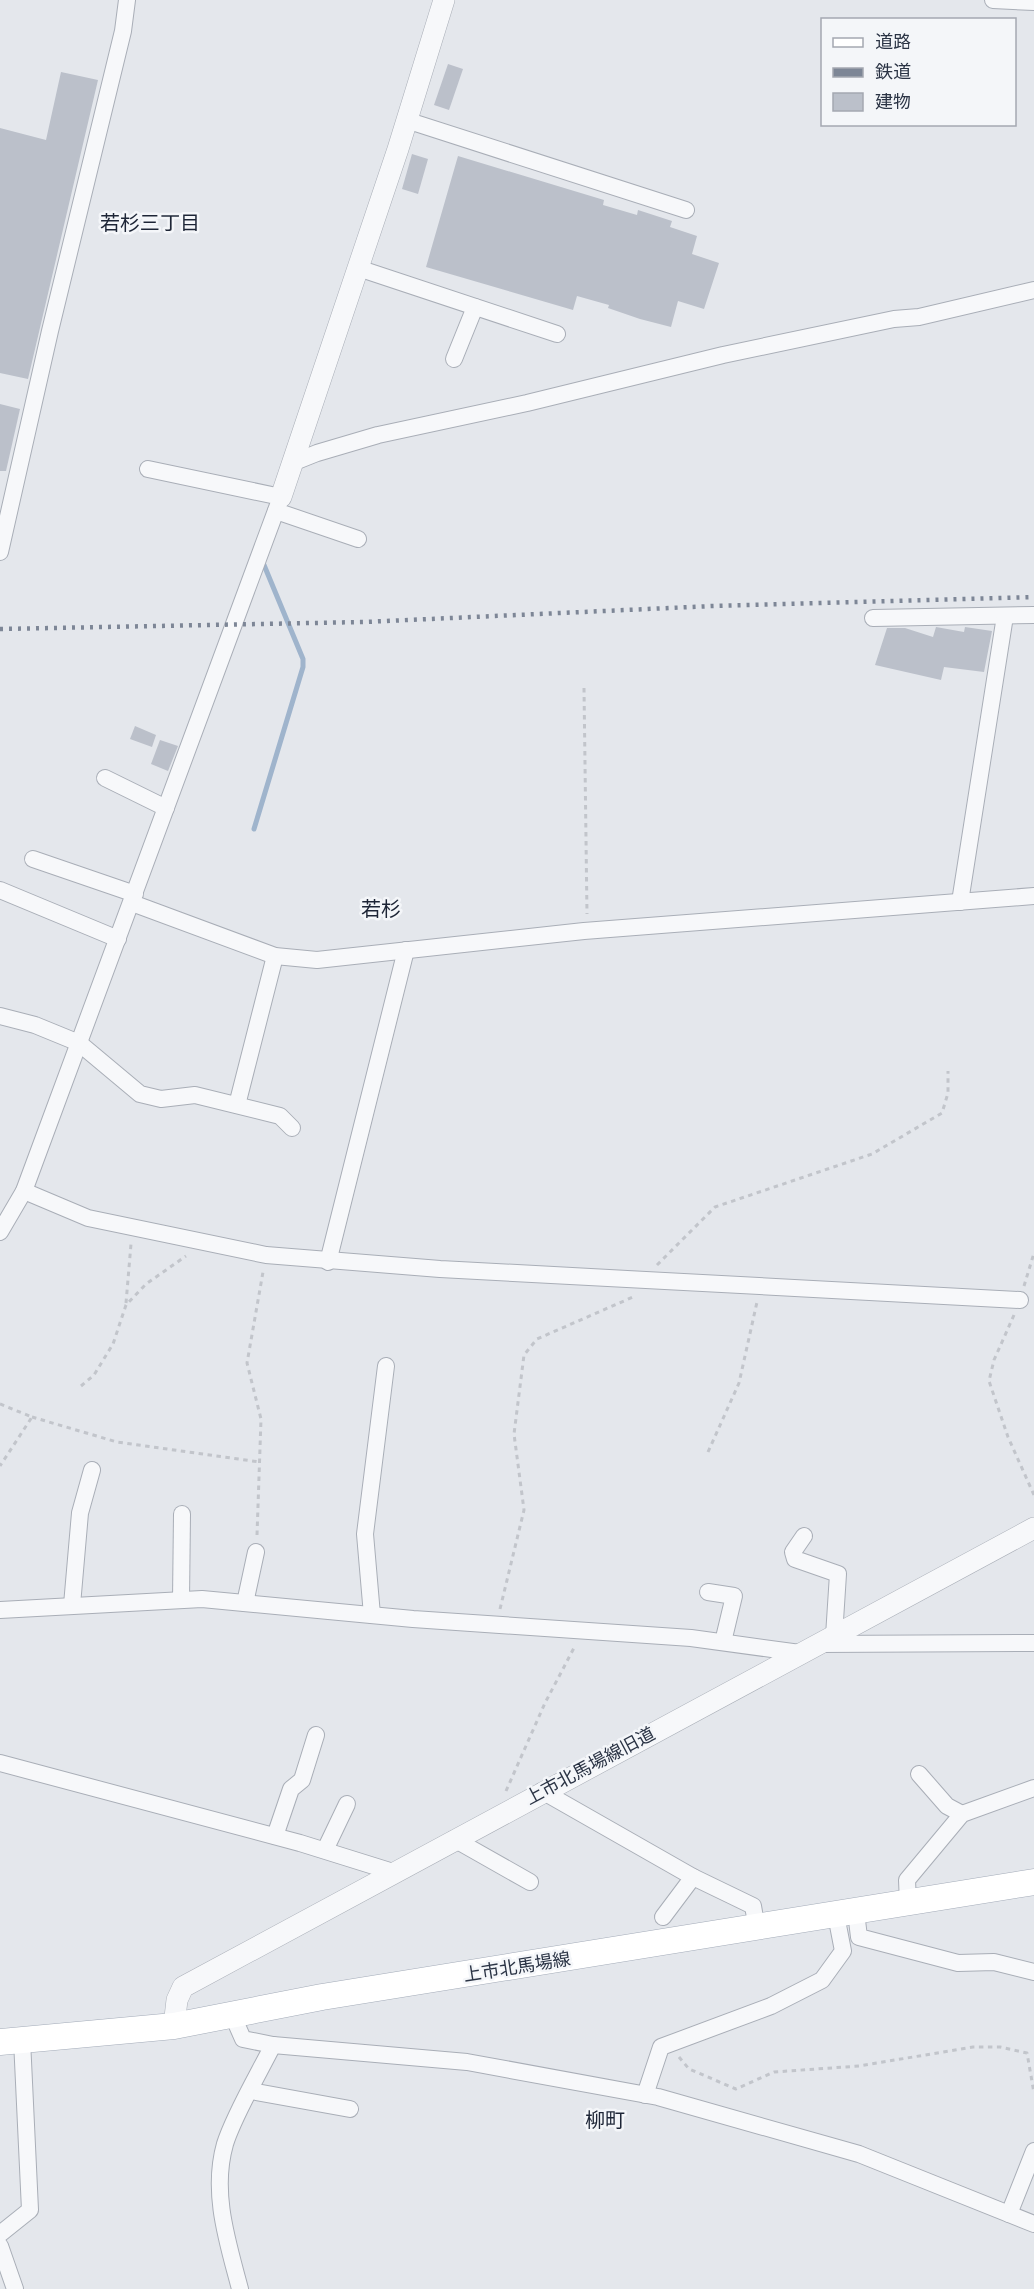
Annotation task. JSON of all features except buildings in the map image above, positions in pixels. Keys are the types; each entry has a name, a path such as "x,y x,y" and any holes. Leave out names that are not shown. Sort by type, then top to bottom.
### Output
{"main road":[{"name":"上市北馬場線","path":"11,2041 174,2026 322,1997 757,1929 1034,1882"}],"street":[{"path":"0,552 50,331 123,31 127,0"},
{"path":"0,1232 24,1191 278,504 358,268 444,0"},
{"path":"993,0 1034,2"},
{"path":"406,120 686,210"},
{"path":"358,268 557,334"},
{"path":"292,463 378,435 527,403 723,355 894,320 919,318 1034,290"},
{"path":"454,359 475,307"},
{"path":"148,469 278,504 358,539"},
{"path":"873,618 1034,615"},
{"path":"960,902 1005,616"},
{"path":"105,778 166,808"},
{"path":"33,859 275,956 317,960 587,931 1034,896"},
{"path":"0,890 118,939"},
{"path":"328,1262 405,950"},
{"path":"237,1105 275,956"},
{"path":"0,1016 35,1025 79,1043 140,1094 161,1099 195,1095 279,1116 292,1128"},
{"path":"24,1191 88,1218 266,1256 328,1262 1020,1300"},
{"path":"372,1615 365,1534 386,1366"},
{"path":"72,1605 80,1514 92,1470"},
{"path":"181,1600 182,1514"},
{"name":"上市北馬場線旧道","path":"174,2026 177,2000 183,1987 542,1791 1034,1528"},
{"path":"804,1536 793,1552 795,1559 838,1574 826,1640 1034,1643"},
{"path":"245,1603 256,1552"},
{"path":"708,1592 734,1596 723,1642"},
{"path":"0,1610 181,1600 245,1603 372,1615 584,1629 723,1642 800,1653"},
{"path":"275,1836 291,1789 303,1780 316,1735"},
{"path":"0,1762 275,1836 393,1872"},
{"path":"919,1774 947,1806 962,1814"},
{"path":"908,1904 907,1880 962,1814 1034,1788"},
{"path":"542,1791 693,1877 753,1906 757,1929"},
{"path":"325,1850 347,1804"},
{"path":"454,1839 530,1882"},
{"path":"663,1917 693,1877"},
{"path":"846,1914 859,1937 958,1963 994,1962 1034,1972"},
{"path":"645,2095 662,2047 771,2006 822,1980 843,1951 846,1914"},
{"path":"232,2014 243,2039 273,2045 467,2062 645,2095 859,2154 1034,2224"},
{"path":"0,2234 30,2211 11,2041"},
{"path":"240,2289 220,2205 225,2144 273,2045"},
{"path":"251,2091 350,2109"},
{"path":"1009,2214 1034,2151"},
{"path":"0,2246 15,2289"}],"path":[{"path":"584,688 587,931"},
{"path":"496,1624 524,1510 513,1434 524,1355 537,1339 636,1295 647,1279 715,1208 872,1154 942,1113 948,1093 948,1071"},
{"path":"81,1386 94,1375 114,1344 126,1305 132,1227"},
{"path":"126,1305 146,1284 204,1243"},
{"path":"1034,1253 1020,1300 994,1360 989,1381 1008,1437 1034,1495"},
{"path":"256,1552 261,1419 247,1364 266,1256"},
{"path":"708,1452 739,1383 761,1286"},
{"path":"0,1404 32,1417 117,1442 260,1462"},
{"path":"0,1466 32,1417"},
{"path":"494,1817 545,1703 584,1629"},
{"path":"669,2044 689,2070 736,2088 774,2072 860,2066 974,2047 1000,2047 1027,2053 1034,2092"}],"waterway":[{"path":"254,829 303,667 303,659 264,565"}],"railway":[{"path":"0,629 364,622 713,606 1034,597"}],"district":[{"name":"若杉三丁目","path":"150,223"},
{"name":"若杉","path":"381,909"},
{"name":"柳町","path":"605,2120"}]}
